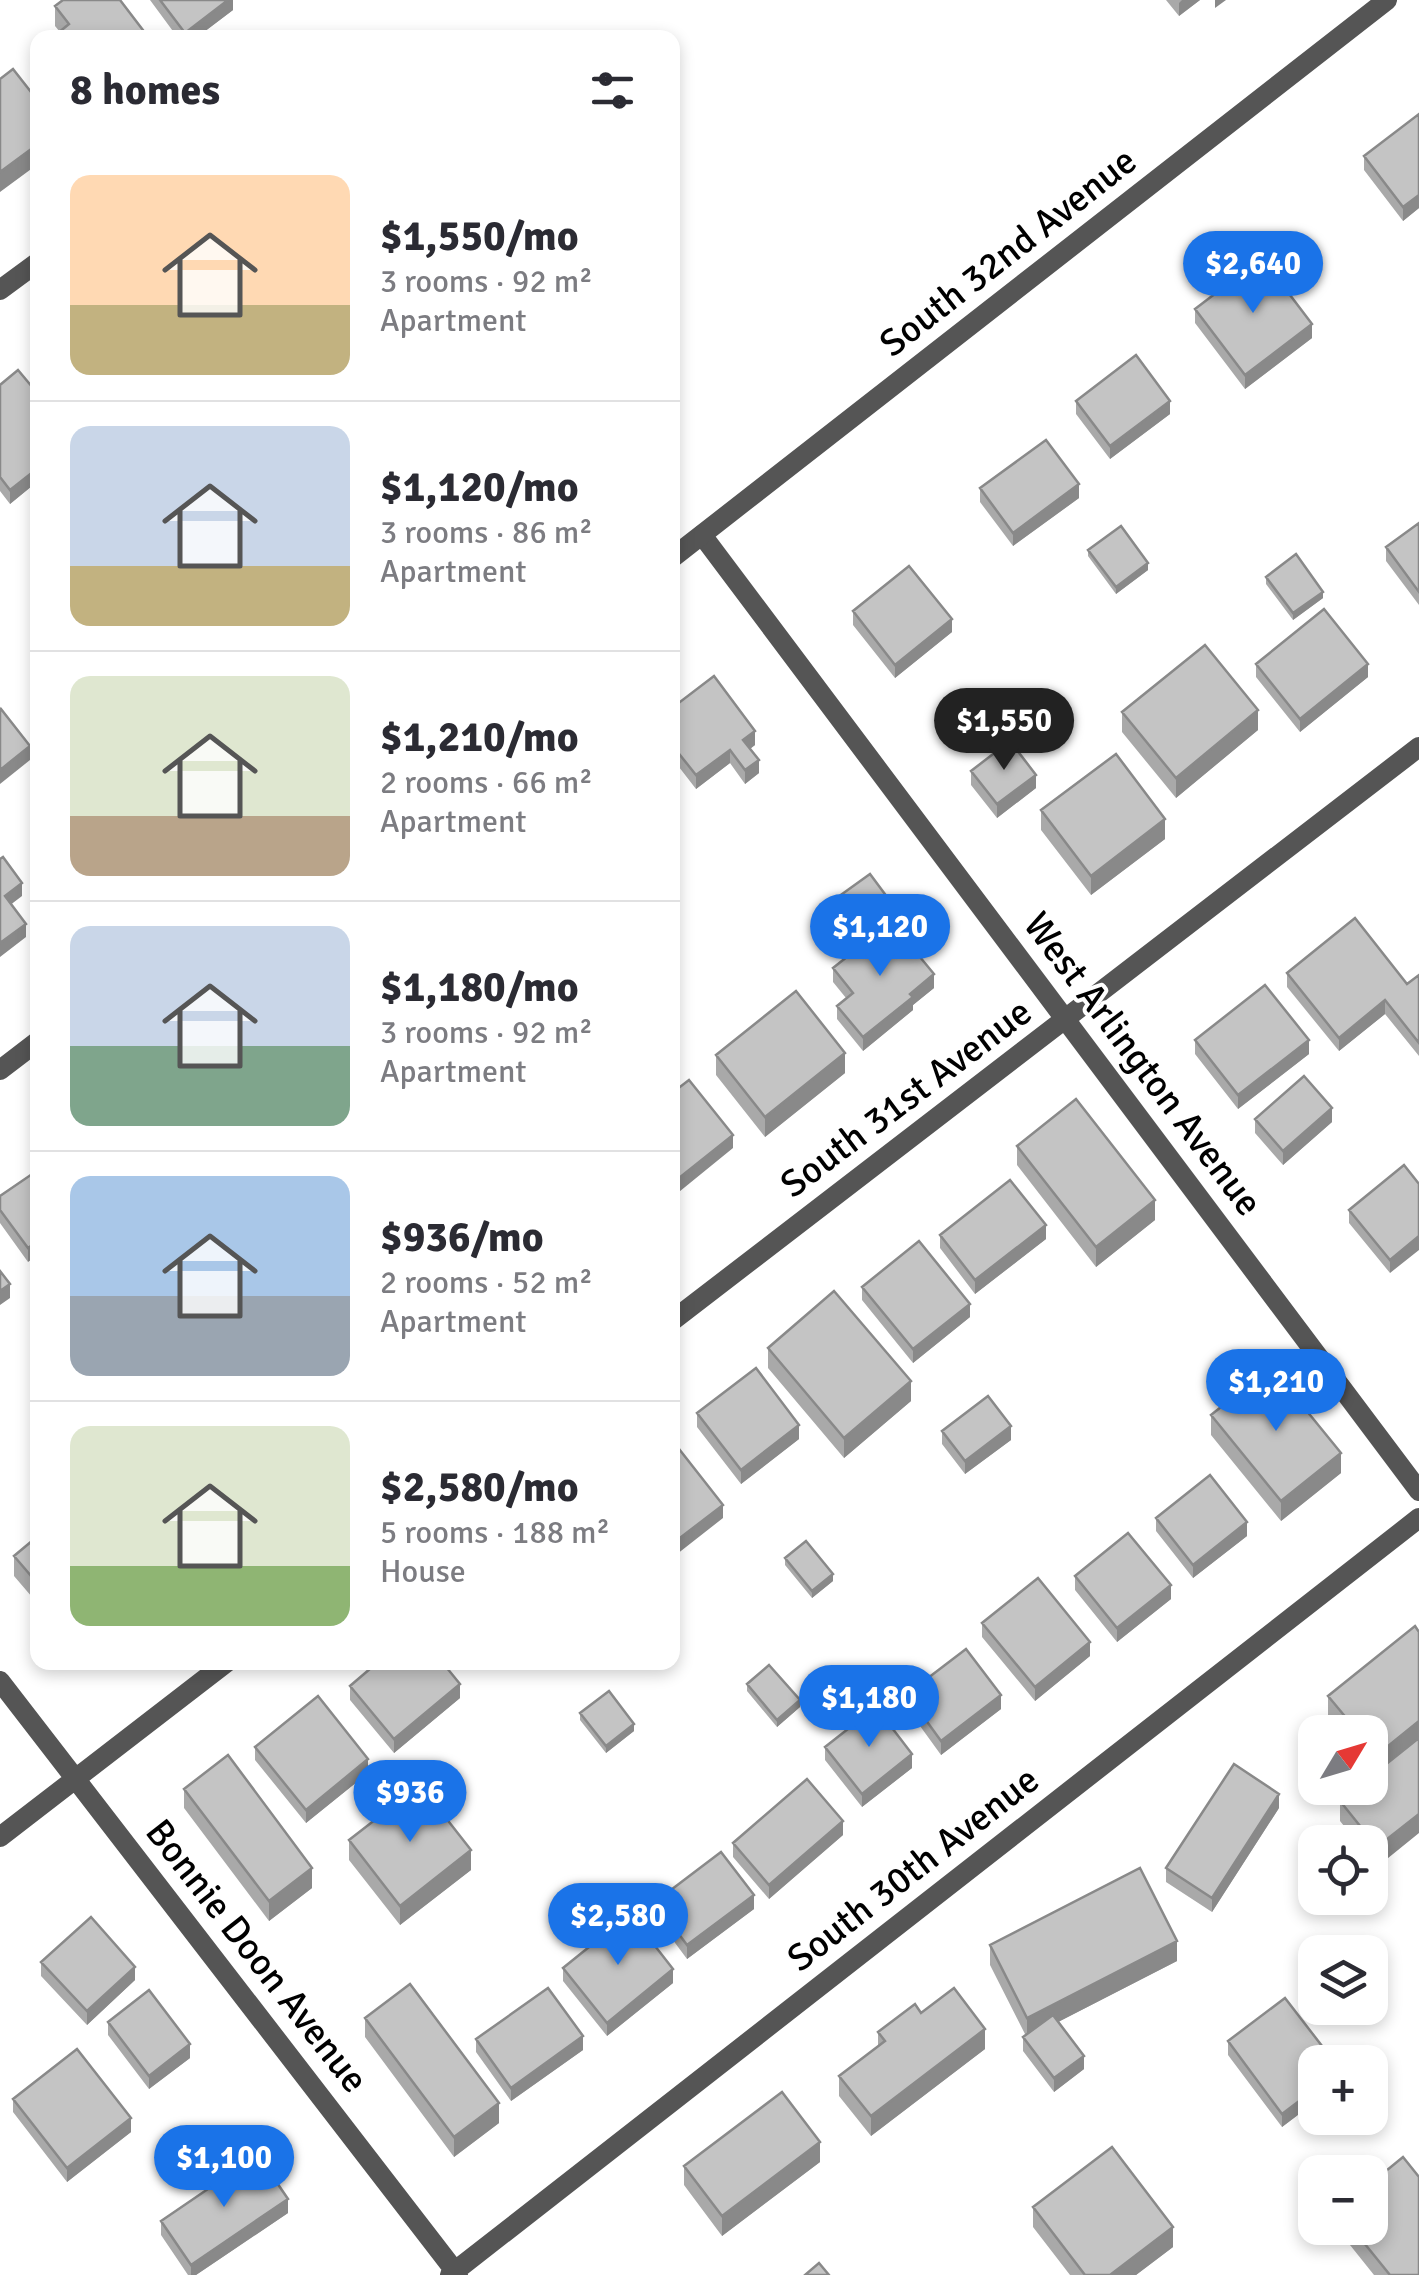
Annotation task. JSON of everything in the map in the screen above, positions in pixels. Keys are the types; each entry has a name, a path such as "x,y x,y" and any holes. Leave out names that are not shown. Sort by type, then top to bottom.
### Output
{"street":[{"name":"South 32nd Avenue","path":"680,552 1383,1"},
{"path":"0,290 30,268"},
{"name":"West Arlington Avenue","path":"702,536 1419,1491"},
{"name":"South 31st Avenue","path":"680,1314 1419,748"},
{"path":"0,1070 30,1047"},
{"name":"South 30th Avenue","path":"454,2274 1419,1518"},
{"path":"0,1837 216,1670"},
{"name":"Bonnie Doon Avenue","path":"0,1680 454,2274"}],"building":[{"path":"63,0 120,0 143,30 62,30 69,24 55,6"},
{"path":"160,0 228,0 189,30 183,30"},
{"path":"13,69 30,91 30,150 0,172 0,79"},
{"path":"1419,114 1419,195 1403,207 1364,156"},
{"path":"1262,258 1312,324 1245,375 1195,309"},
{"path":"1136,355 1170,401 1110,446 1076,401"},
{"path":"18,370 30,384 30,474 10,490 0,477 0,385"},
{"path":"1046,440 1079,484 1013,533 980,488"},
{"path":"1419,523 1419,592 1386,547"},
{"path":"1121,526 1148,563 1116,587 1088,550"},
{"path":"1296,554 1323,592 1293,613 1266,577"},
{"path":"909,566 952,619 895,665 853,611"},
{"path":"1324,609 1368,664 1300,719 1256,664"},
{"path":"1205,645 1258,710 1176,778 1122,712"},
{"path":"714,676 755,731 743,740 759,760 745,770 730,750 696,775 680,755 680,702"},
{"path":"0,711 30,746 0,770"},
{"path":"1010,741 1036,775 997,804 971,771"},
{"path":"1116,754 1165,819 1091,876 1041,810"},
{"path":"3,857 22,883 5,896 26,924 0,943 0,859"},
{"path":"870,874 899,913 859,942 831,902"},
{"path":"1355,918 1407,984 1419,975 1419,1043 1385,1000 1339,1038 1287,973"},
{"path":"891,922 934,974 910,994 913,997 863,1037 837,1006 853,993 833,968"},
{"path":"1265,985 1309,1040 1238,1095 1195,1040"},
{"path":"796,991 845,1053 765,1117 716,1055"},
{"path":"1304,1076 1332,1108 1283,1151 1255,1119"},
{"path":"689,1080 733,1135 680,1177 680,1087"},
{"path":"1076,1099 1155,1200 1096,1247 1017,1146"},
{"path":"1404,1165 1419,1184 1419,1236 1390,1260 1349,1210"},
{"path":"30,1175 28,1248 0,1210 0,1196"},
{"path":"1010,1180 1046,1225 975,1280 940,1235"},
{"path":"919,1241 970,1304 913,1349 862,1287"},
{"path":"0,1271 10,1284 0,1291"},
{"path":"834,1291 911,1381 844,1438 768,1348"},
{"path":"1271,1367 1341,1453 1281,1501 1211,1415"},
{"path":"756,1368 799,1425 741,1470 697,1413"},
{"path":"988,1396 1011,1426 965,1461 942,1431"},
{"path":"680,1450 723,1505 680,1538"},
{"path":"1210,1475 1247,1522 1193,1565 1156,1518"},
{"path":"1128,1533 1171,1585 1117,1628 1075,1576"},
{"path":"806,1541 833,1574 812,1591 785,1558"},
{"path":"30,1543 30,1575 14,1556"},
{"path":"1038,1578 1090,1642 1035,1687 982,1623"},
{"path":"1415,1626 1419,1632 1419,1721 1388,1746 1388,1715 1344,1715 1328,1696"},
{"path":"966,1649 1001,1695 941,1741 907,1694"},
{"path":"769,1665 800,1700 777,1720 747,1684"},
{"path":"369,1670 449,1670 460,1684 394,1739 350,1686"},
{"path":"609,1691 634,1724 606,1746 580,1713"},
{"path":"318,1696 368,1759 306,1810 255,1747"},
{"path":"876,1707 912,1754 862,1794 825,1747"},
{"path":"1419,1738 1419,1814 1388,1838 1388,1825 1359,1825 1343,1805 1388,1805 1388,1763"},
{"path":"228,1755 312,1868 269,1901 184,1789"},
{"path":"1234,1764 1279,1794 1212,1898 1166,1868"},
{"path":"807,1779 843,1821 769,1885 733,1843"},
{"path":"420,1785 471,1850 400,1906 349,1840"},
{"path":"721,1852 754,1895 687,1945 655,1902"},
{"path":"1140,1868 1177,1941 1027,2018 990,1945"},
{"path":"630,1914 673,1969 607,2023 563,1968"},
{"path":"91,1917 135,1967 87,2011 41,1962"},
{"path":"410,1984 499,2103 454,2137 365,2018"},
{"path":"548,1988 583,2036 511,2088 476,2039"},
{"path":"954,1988 985,2029 871,2116 839,2076 885,2041 878,2032 915,2004 921,2013"},
{"path":"149,1990 190,2044 149,2076 108,2022"},
{"path":"1285,1998 1298,2015 1298,2025 1306,2025 1321,2045 1298,2045 1298,2102 1282,2114 1228,2041"},
{"path":"1053,2015 1084,2056 1054,2078 1023,2037"},
{"path":"77,2049 131,2118 67,2168 13,2099"},
{"path":"782,2092 820,2142 722,2216 684,2166"},
{"path":"1112,2147 1173,2227 1110,2275 1085,2275 1033,2207"},
{"path":"258,2155 288,2199 191,2265 161,2221"},
{"path":"1403,2157 1419,2177 1419,2275 1390,2275 1366,2245 1388,2245 1388,2169"},
{"path":"819,2263 829,2275 805,2275"}]}
